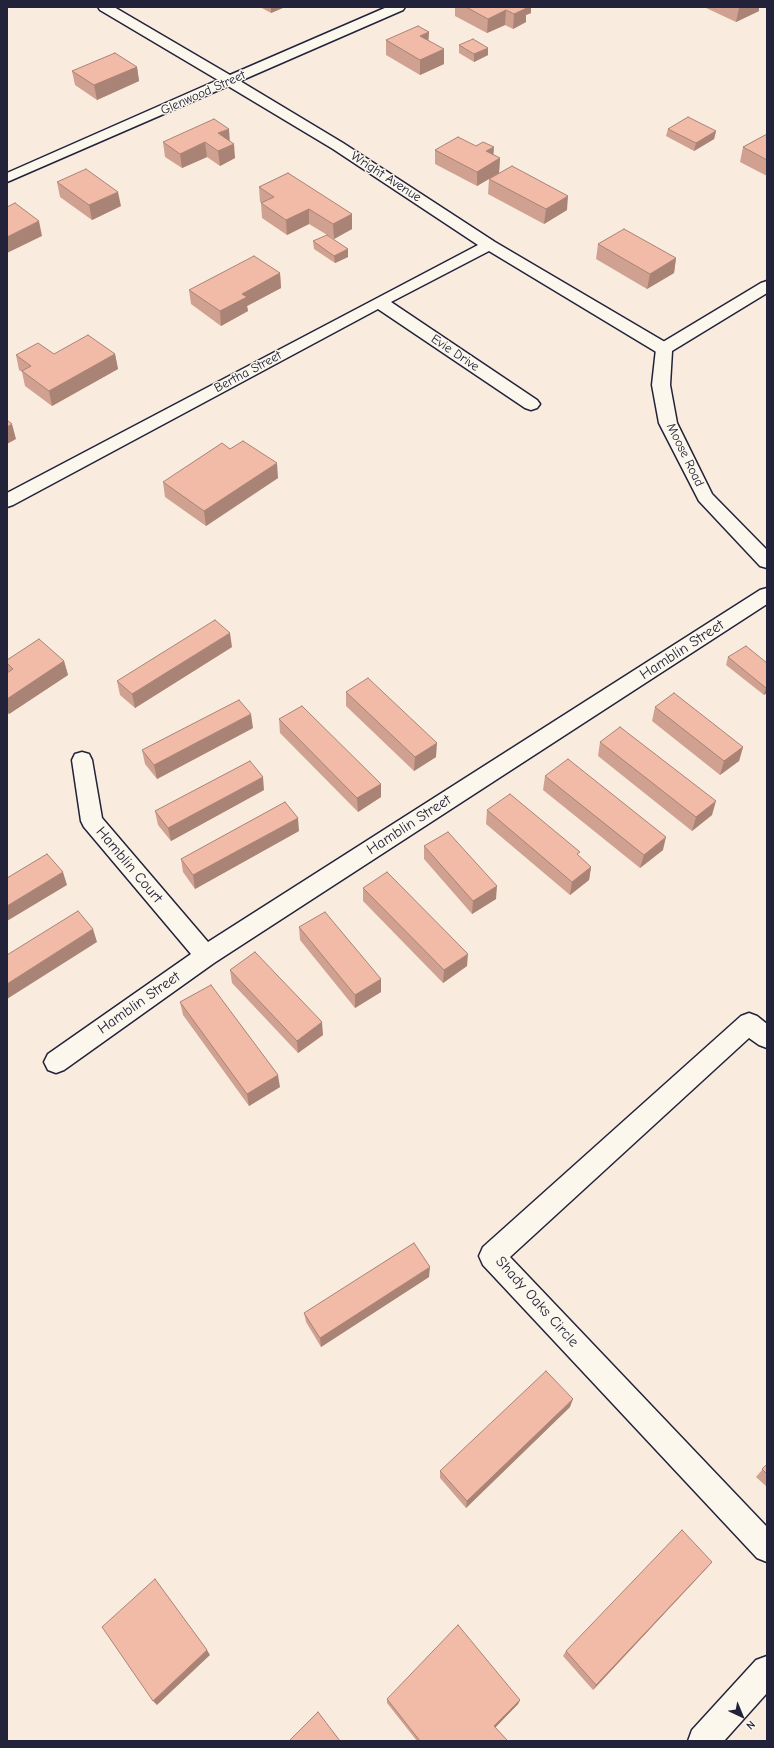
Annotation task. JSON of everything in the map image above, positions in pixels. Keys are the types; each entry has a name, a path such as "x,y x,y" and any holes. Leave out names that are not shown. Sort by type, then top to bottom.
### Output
{"street":[{"name":"Wright Avenue","path":"105,7 338,146 489,245 664,349"},
{"name":"Glenwood Street","path":"7,178 398,7"},
{"name":"Bertha Street","path":"7,501 379,302 489,245"},
{"path":"664,349 767,286"},
{"name":"Evie Drive","path":"379,302 531,404"},
{"name":"Moose Road","path":"664,349 662,385 668,423 705,497 767,561"},
{"name":"Hamblin Street","path":"56,1062 206,956 767,595"},
{"name":"Hamblin Court","path":"82,760 92,821 206,956"},
{"name":"Shady Oaks Circle","path":"767,1038 749,1023 492,1256 767,1548"},
{"path":"703,1741 767,1671"}],"building":[{"path":"466,7 527,8 514,14 506,10 488,19"},
{"path":"418,26 429,32 420,36 444,49 420,60 386,40"},
{"path":"473,39 488,48 474,54 459,45"},
{"path":"115,53 137,67 94,85 72,71"},
{"path":"688,117 716,131 696,143 668,129"},
{"path":"214,119 229,129 218,133 234,144 218,151 205,142 180,154 163,142"},
{"path":"767,134 767,160 743,147"},
{"path":"458,137 476,146 483,142 494,147 486,151 500,158 477,172 435,150"},
{"path":"512,166 568,196 546,209 489,179"},
{"path":"86,169 118,192 89,205 57,182"},
{"path":"288,173 352,214 333,224 309,209 286,220 261,203 274,197 259,187"},
{"path":"15,203 39,221 7,237 7,207"},
{"path":"624,229 676,258 650,274 598,244"},
{"path":"327,235 348,249 334,256 313,241"},
{"path":"254,256 280,273 242,294 247,297 220,311 189,290"},
{"path":"88,335 115,354 49,391 22,371 31,366 16,355 38,343 54,354"},
{"path":"7,420 12,424 7,427"},
{"path":"243,441 277,463 204,511 163,482 222,443 230,449"},
{"path":"215,620 230,633 132,694 117,681"},
{"path":"39,639 64,661 7,699 7,673 13,669 7,663 7,660"},
{"path":"746,646 767,663 766,688 728,657"},
{"path":"368,678 437,743 415,757 346,692"},
{"path":"674,693 743,747 724,761 655,707"},
{"path":"239,700 251,714 154,765 142,750"},
{"path":"302,706 381,784 357,798 279,719"},
{"path":"620,727 716,801 696,817 600,742"},
{"path":"568,759 666,837 644,855 545,776"},
{"path":"250,761 263,777 168,828 155,811"},
{"path":"510,794 580,852 577,854 591,867 572,882 487,810"},
{"path":"285,802 298,818 193,875 181,859"},
{"path":"448,832 497,886 473,901 424,846"},
{"path":"47,854 63,872 7,906 7,878"},
{"path":"387,872 468,954 444,970 363,888"},
{"path":"78,911 93,929 7,984 7,955"},
{"path":"325,912 381,979 355,995 299,927"},
{"path":"255,952 322,1022 297,1041 230,970"},
{"path":"211,985 278,1075 247,1094 180,1002"},
{"path":"414,1243 430,1267 320,1338 304,1313"},
{"path":"546,1371 573,1399 467,1501 440,1471"},
{"path":"767,1464 767,1474 762,1469"},
{"path":"682,1530 712,1562 596,1685 566,1651"},
{"path":"155,1579 207,1650 153,1701 102,1627"},
{"path":"458,1625 520,1700 494,1726 507,1740 506,1741 420,1741 387,1699"},
{"path":"318,1712 340,1741 289,1741"}]}
